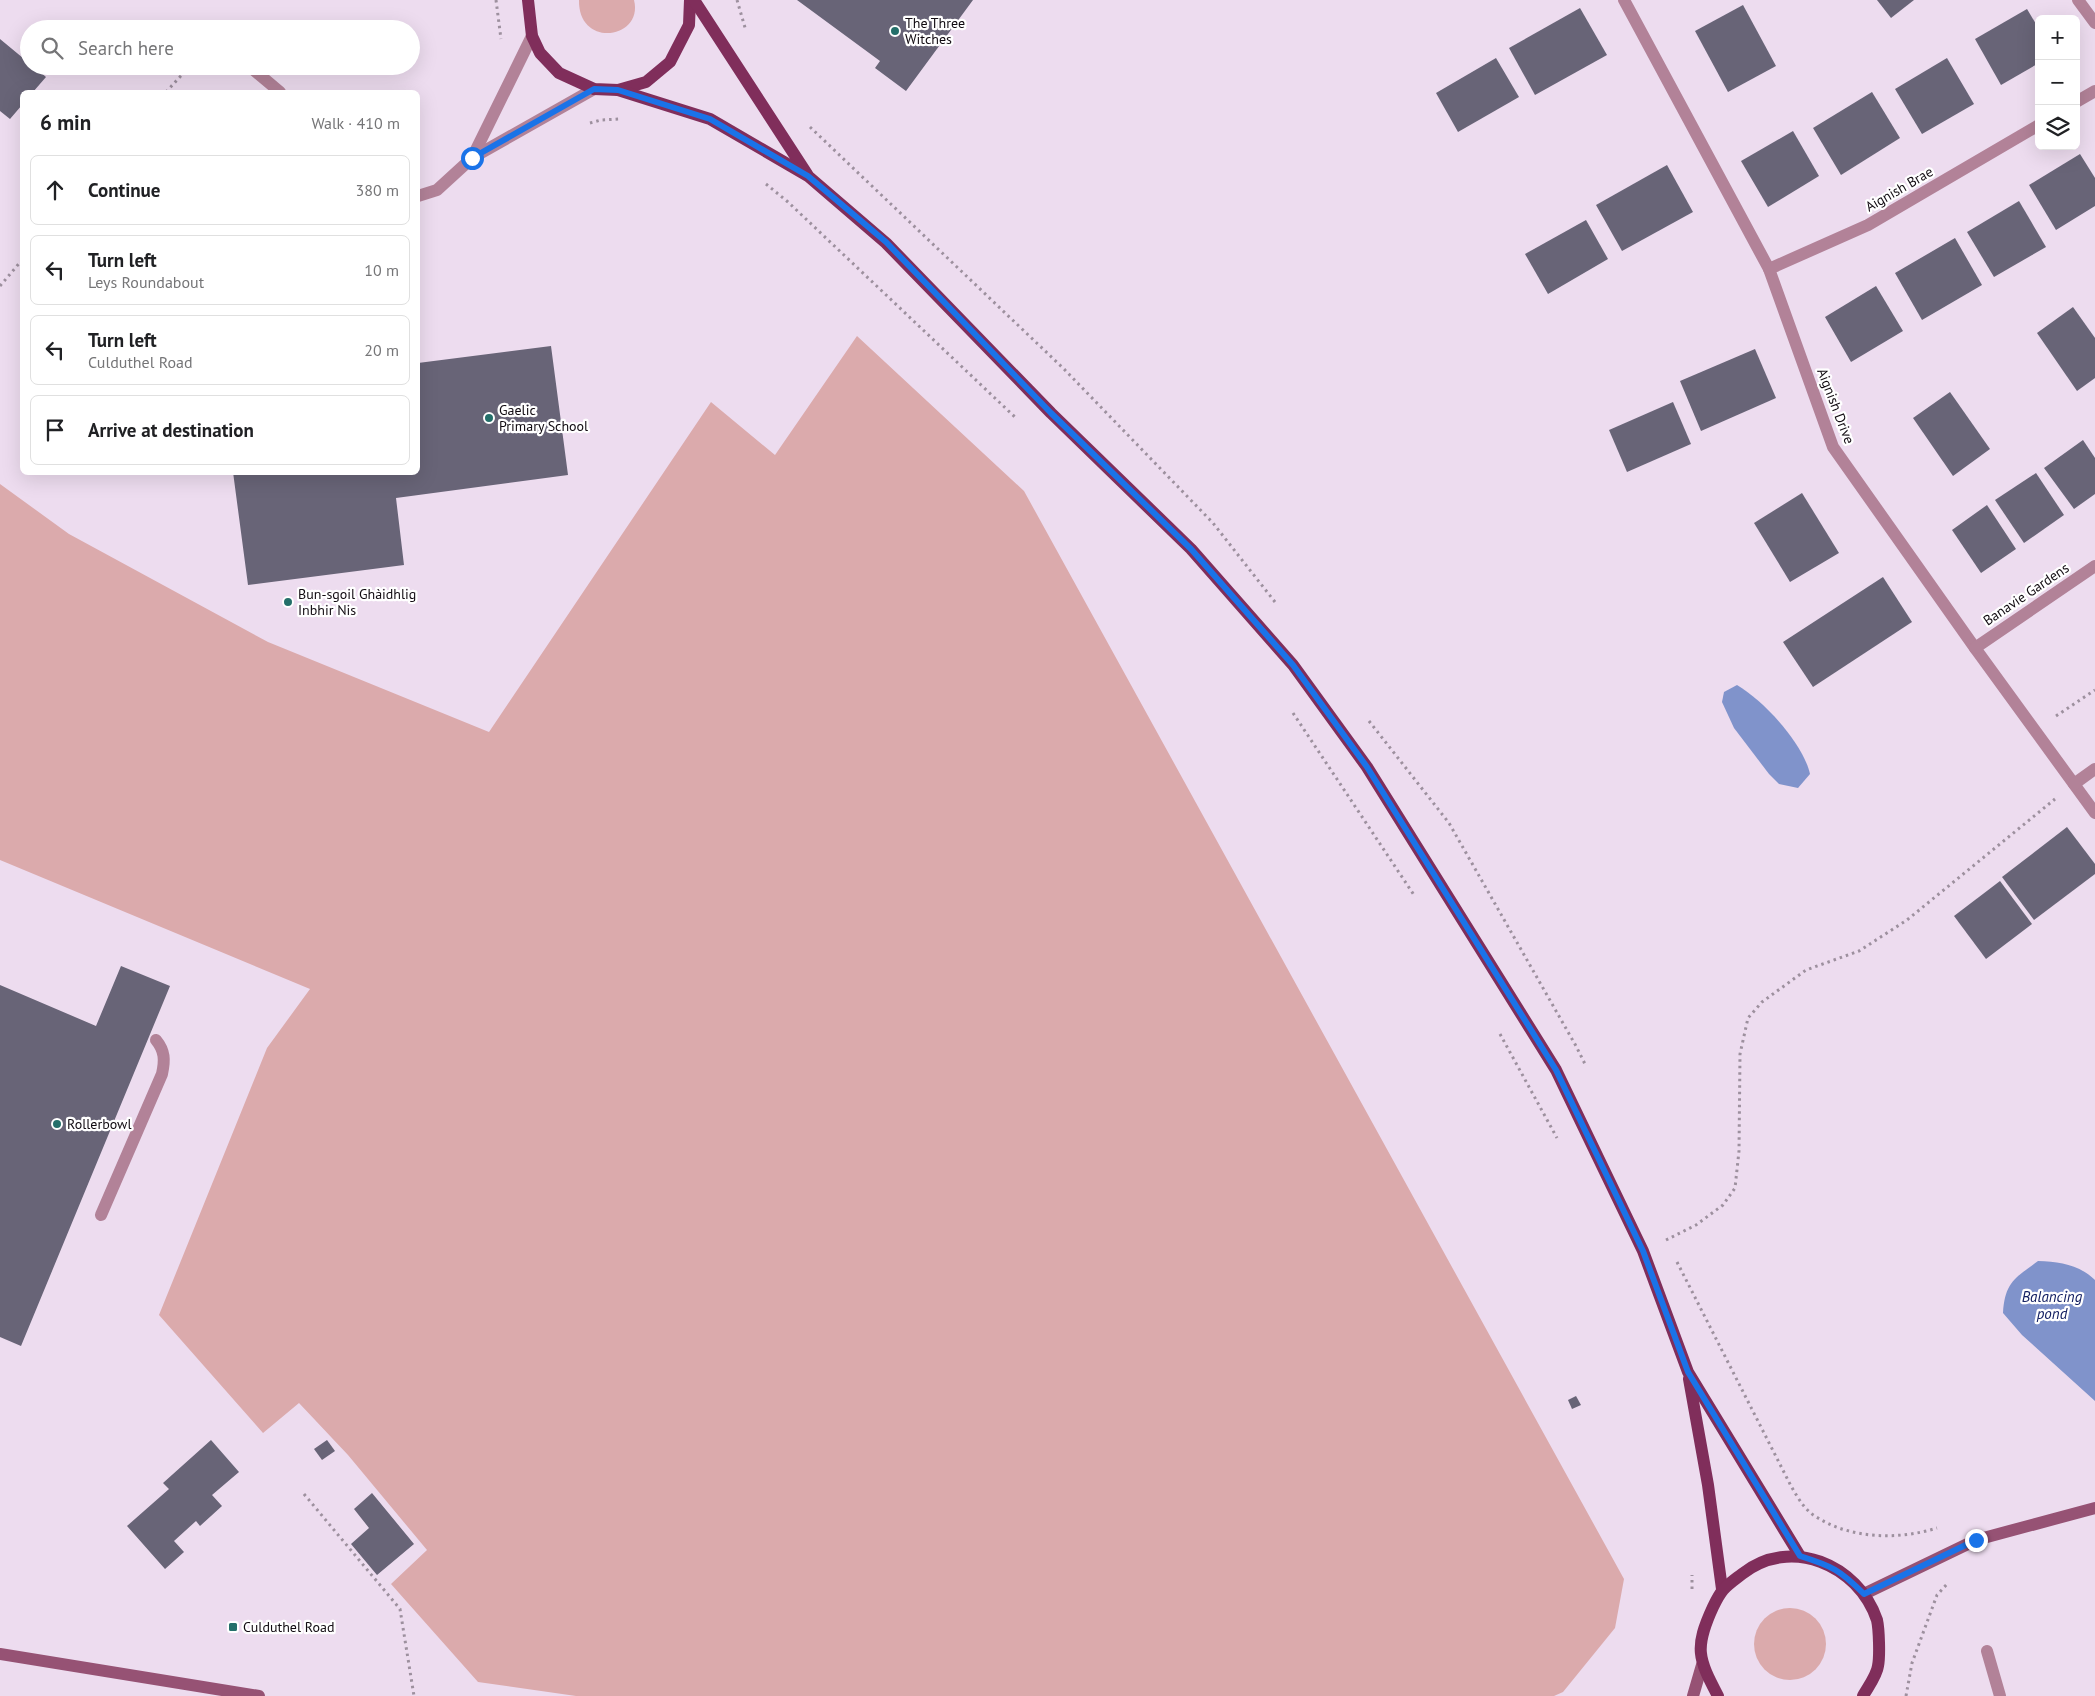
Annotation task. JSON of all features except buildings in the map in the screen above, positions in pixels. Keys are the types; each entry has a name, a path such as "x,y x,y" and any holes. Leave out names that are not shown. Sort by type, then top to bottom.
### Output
{"main road":[{"path":"528,0 532,36 540,53 559,74 594,89 618,90 710,119 808,176 886,242 1051,413 1191,549 1293,665 1367,767 1556,1070 1643,1251 1688,1372 1708,1485 1722,1589"},
{"path":"618,90 646,82 670,62 689,25 692,0"},
{"path":"692,0 808,176"},
{"path":"1688,1372 1800,1556"},
{"path":"1864,1594 1976,1540 2095,1508"},
{"path":"1693,1696 1702,1665 1702,1631 1722,1589 1753,1565 1772,1558 1800,1556 1826,1564 1845,1574 1864,1594 1877,1621 1878,1667 1863,1696"},
{"path":"0,1654 258,1696"},
{"path":"1702,1665 1718,1696"}],"street":[{"name":"Aignish Drive","path":"1624,0 1769,269 1833,447 1975,648 2095,813"},
{"path":"2078,0 2095,23"},
{"path":"472,158 532,36"},
{"path":"260,75 278,90"},
{"path":"420,195 437,190 472,158 594,89"},
{"path":"2080,100 2095,91"},
{"name":"Aignish Brae","path":"1769,269 1868,225 2035,127"},
{"name":"Banavie Gardens","path":"1975,648 2095,566"},
{"path":"2074,784 2095,769"},
{"path":"101,1215 162,1074 165,1062 163,1049 156,1040"},
{"path":"1987,1650 2000,1696"}],"path":[{"path":"496,0 501,48"},
{"path":"168,90 182,75"},
{"path":"584,125 601,120 625,119"},
{"path":"759,178 788,202 1018,419"},
{"path":"0,286 20,262"},
{"path":"2035,730 2095,690"},
{"path":"1292,712 1416,898"},
{"path":"1666,1241 1696,1225 1723,1205 1735,1188 1739,1152 1740,1054 1748,1018 1762,1002 1806,970 1859,951 1908,920 2074,784"},
{"path":"1499,1031 1561,1144"},
{"path":"304,1494 400,1609 414,1696"},
{"path":"1692,1571 1692,1590"}],"shaded area":[{"path":"579,0 634,0 634,13 629,23 621,30 610,33 599,32 589,26 581,16"},
{"path":"857,336 1024,491 1624,1579 1615,1628 1563,1692 1554,1696 576,1696 478,1682 391,1584 427,1550 348,1455 299,1403 263,1433 159,1315 267,1048 310,989 0,860 0,484 69,534 268,642 489,732 711,402 775,455"},
{"path":"1790,1608 1810,1614 1820,1624 1826,1644 1820,1664 1810,1674 1790,1680 1770,1674 1760,1664 1754,1644 1760,1624 1770,1614"}],"water":[{"path":"1737,685 1759,701 1770,712 1791,736 1799,749 1810,774 1798,788 1779,784 1769,774 1734,728 1722,702 1724,692"},
{"name":"Balancing pond","path":"2038,1261 2054,1262 2075,1267 2095,1280 2095,1401 2022,1335 2003,1313 2009,1287 2017,1277"}],"place":[{"name":"The Three Witches","path":"895,31"},
{"name":"Gaelic Primary School","path":"489,418"},
{"name":"Bun-sgoil Ghàidhlig Inbhir Nis","path":"288,602"},
{"name":"Rollerbowl","path":"57,1124"},
{"name":"Culduthel Road","path":"233,1627"}],"route":[{"path":"472,158 594,89 618,90 710,119 808,176 886,242 1051,413 1191,549 1293,665 1367,767 1556,1070 1643,1251 1688,1372 1800,1556 1826,1564 1845,1574 1864,1594 1976,1540"}]}
